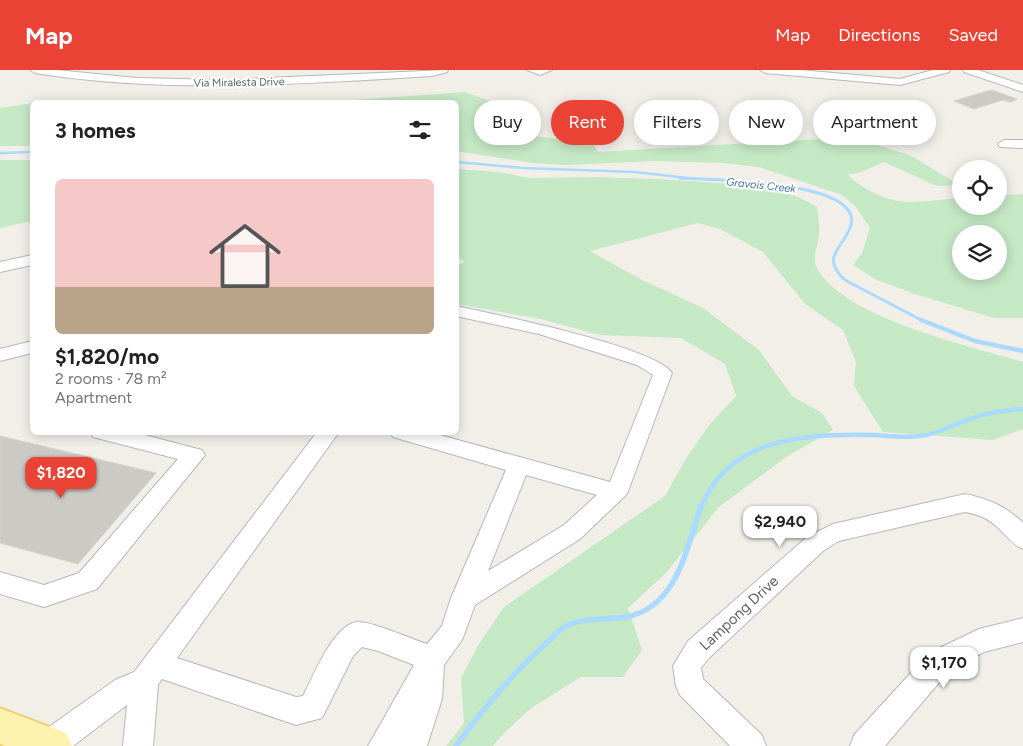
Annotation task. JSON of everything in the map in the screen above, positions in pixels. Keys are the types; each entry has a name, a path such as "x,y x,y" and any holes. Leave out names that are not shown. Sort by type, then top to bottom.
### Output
{"main road":[{"path":"0,726 51,745"}],"street":[{"name":"Via Miralesta Drive","path":"35,70 150,82 247,82 349,74 432,73 443,70"},
{"path":"150,82 162,70"},
{"path":"247,82 255,70"},
{"path":"532,70 540,72 547,70"},
{"path":"765,70 874,80 896,86 905,85 905,82 945,70"},
{"path":"853,70 874,80"},
{"path":"968,70 1023,89"},
{"path":"51,82 64,72"},
{"path":"1000,89 1023,97"},
{"path":"1004,144 1023,144"},
{"path":"0,267 30,260"},
{"path":"459,312 543,330 644,361 663,373 619,488 572,532 464,598"},
{"path":"0,355 30,348"},
{"path":"0,583 44,596 88,581 194,455 112,435"},
{"path":"51,745 150,673 327,435"},
{"path":"411,435 615,492"},
{"path":"383,746 432,659 453,632 464,598 519,465"},
{"name":"Lampong Drive","path":"751,746 690,686 687,666 698,650 815,544 833,533 965,503 986,507 1003,517 1023,539"},
{"path":"865,746 939,662 979,641 1023,630"},
{"path":"150,673 296,711 312,708 342,648 357,634 379,639 432,659"},
{"path":"412,746 428,699 432,659"},
{"path":"138,746 150,673"}],"green space":[{"path":"465,92 487,100 474,100 474,145 541,145 541,137 551,138 551,145 593,145 598,152 729,144 803,145 803,140 813,139 813,145 877,145 912,156 952,181 952,185 937,186 884,162 861,172 848,175 867,189 892,200 920,202 952,199 952,215 1007,215 1007,195 1023,194 1023,318 994,318 915,294 875,279 853,265 862,253 870,228 856,207 842,195 759,167 723,163 654,161 567,165 533,163 459,151 459,100 351,100"},
{"path":"30,103 30,146 0,146 0,108"},
{"path":"0,160 30,160 30,221 0,228"},
{"path":"459,169 498,172 529,178 595,177 656,179 765,186 798,197 817,207 819,239 815,256 816,265 833,287 855,303 882,316 942,339 1023,362 1023,429 993,440 883,432 854,386 856,362 843,330 805,304 763,252 720,229 698,223 590,251 642,280 703,308 759,350 792,396 822,413 833,430 786,457 719,507 665,574 628,608 642,650 623,677 581,677 531,708 493,746 446,746 464,723 461,678 479,644 504,607 665,496 687,457 710,424 736,396 725,364 681,338 600,335 541,319 459,305 459,265 465,262 459,258"}],"building":[{"path":"991,90 1017,99 1011,102 1002,100 974,109 954,101"},
{"path":"0,436 156,473 78,564 0,543"}],"waterway":[{"name":"Gravois Creek","path":"0,153 30,152"},
{"name":"Gravois Creek","path":"459,162 523,168 635,172 694,179"},
{"name":"Gravois Creek","path":"679,178 694,179"},
{"name":"Gravois Creek","path":"694,179 781,185 811,191 835,200 849,212 850,228 833,260 838,272 845,280 921,320"},
{"name":"Gravois Creek","path":"921,320 975,341 1023,351"},
{"path":"702,506 715,483 731,465 752,452 775,444 799,438 825,435 921,436 981,415 1023,409"},
{"path":"456,746 486,706 508,681 563,628 581,621 626,617 644,611 658,601 669,588 678,572 702,504"}]}
